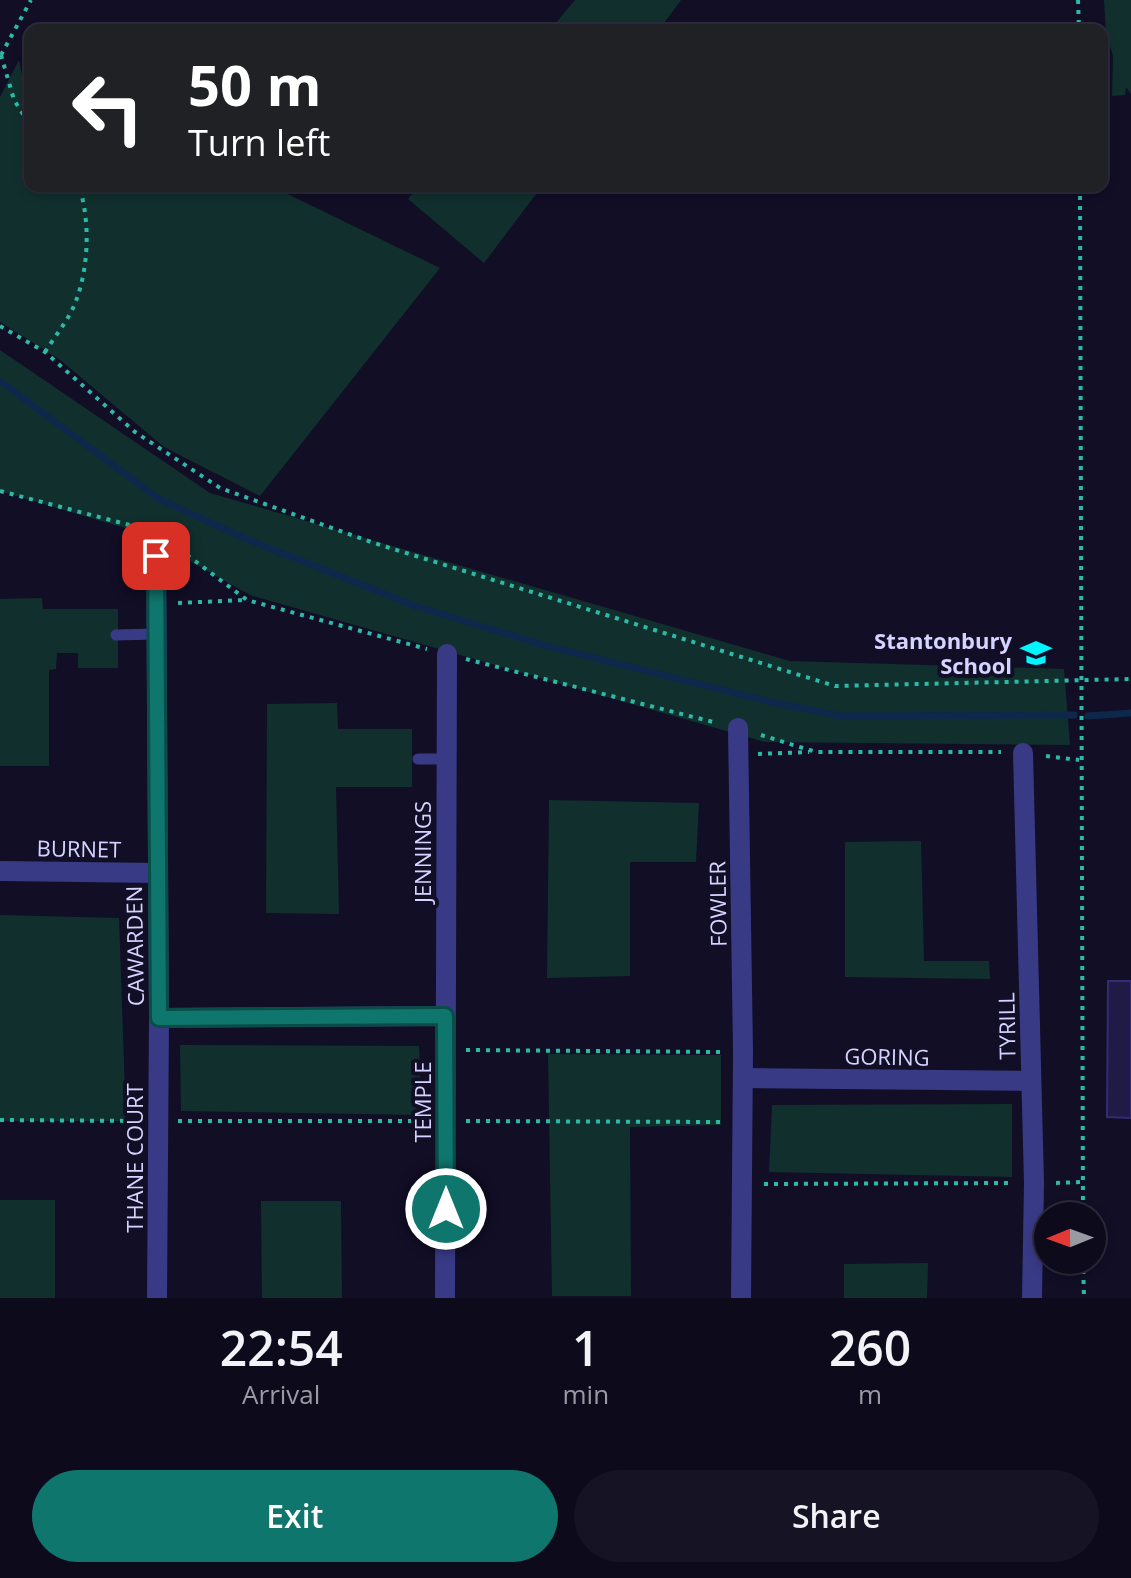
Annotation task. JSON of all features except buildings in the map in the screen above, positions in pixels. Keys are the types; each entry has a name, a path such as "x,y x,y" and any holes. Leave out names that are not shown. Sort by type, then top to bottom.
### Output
{"street":[{"path":"156,532 157,873"},
{"name":"JENNINGS","path":"446,1049 447,654"},
{"name":"FOWLER","path":"738,728 743,1078"},
{"name":"TYRILL","path":"1023,753 1034,1183 1032,1298"},
{"name":"BURNET","path":"0,871 157,873"},
{"name":"CAWARDEN","path":"157,873 159,1018"},
{"path":"159,1018 445,1016"},
{"name":"THANE COURT","path":"157,1298 159,1018"},
{"name":"TEMPLE","path":"445,1298 446,1049"},
{"path":"741,1298 743,1078"},
{"name":"GORING","path":"743,1078 1031,1081"}],"lane":[{"path":"116,635 156,634"},
{"path":"418,759 447,759"}],"path":[{"path":"24,116 14,100 1,56 31,0"},
{"path":"1078,0 1079,24"},
{"path":"45,352 77,300 85,255 87,210 81,192"},
{"path":"1080,192 1079,760 1083,1202"},
{"path":"0,326 45,352 135,432 220,488 389,548 835,686 1131,679"},
{"path":"0,491 156,532 247,600"},
{"path":"156,604 247,600 738,728 816,752"},
{"path":"739,754 1023,753 1079,760"},
{"path":"446,1049 743,1052"},
{"path":"0,1120 742,1122"},
{"path":"742,1184 1082,1182"},
{"path":"1083,1274 1084,1298"}],"green space":[{"path":"575,0 681,0 663,24 555,24"},
{"path":"1104,0 1131,0 1131,94 1126,87 1125,95 1112,96 1113,56 1108,40 1108,24 1105,24"},
{"path":"19,60 24,85 24,192 283,192 440,268 260,496 164,447 59,359 0,322 0,97"},
{"path":"414,192 537,192 484,263 408,199"},
{"path":"0,350 210,493 790,661 1064,669 1070,745 765,742 250,595 138,532 0,491"},
{"path":"42,598 43,609 118,609 118,668 78,668 78,653 57,653 56,669 49,670 49,766 0,766 0,599"},
{"path":"337,703 338,729 412,729 412,787 336,787 339,914 266,913 267,704"},
{"path":"549,800 699,803 696,862 630,862 630,976 547,978"},
{"path":"921,841 924,961 989,961 990,979 845,977 845,842"},
{"path":"0,915 119,918 126,1121 0,1121"},
{"path":"180,1045 419,1046 422,1115 181,1111"},
{"path":"548,1054 721,1055 721,1125 630,1127 631,1296 552,1296"},
{"path":"1012,1104 1012,1177 769,1172 772,1105"},
{"path":"0,1200 55,1200 55,1298 0,1298"},
{"path":"261,1201 341,1201 342,1298 262,1298"},
{"path":"928,1263 927,1298 844,1298 844,1264"}],"waterway":[{"path":"0,381 159,499 244,538 415,606 547,646 771,702 840,716 1074,715"},
{"path":"1088,716 1131,713"}],"place":[{"name":"Stantonbury School","path":"1036,653"}],"route":[{"path":"156,556 159,1018 445,1016 446,1209"}]}
